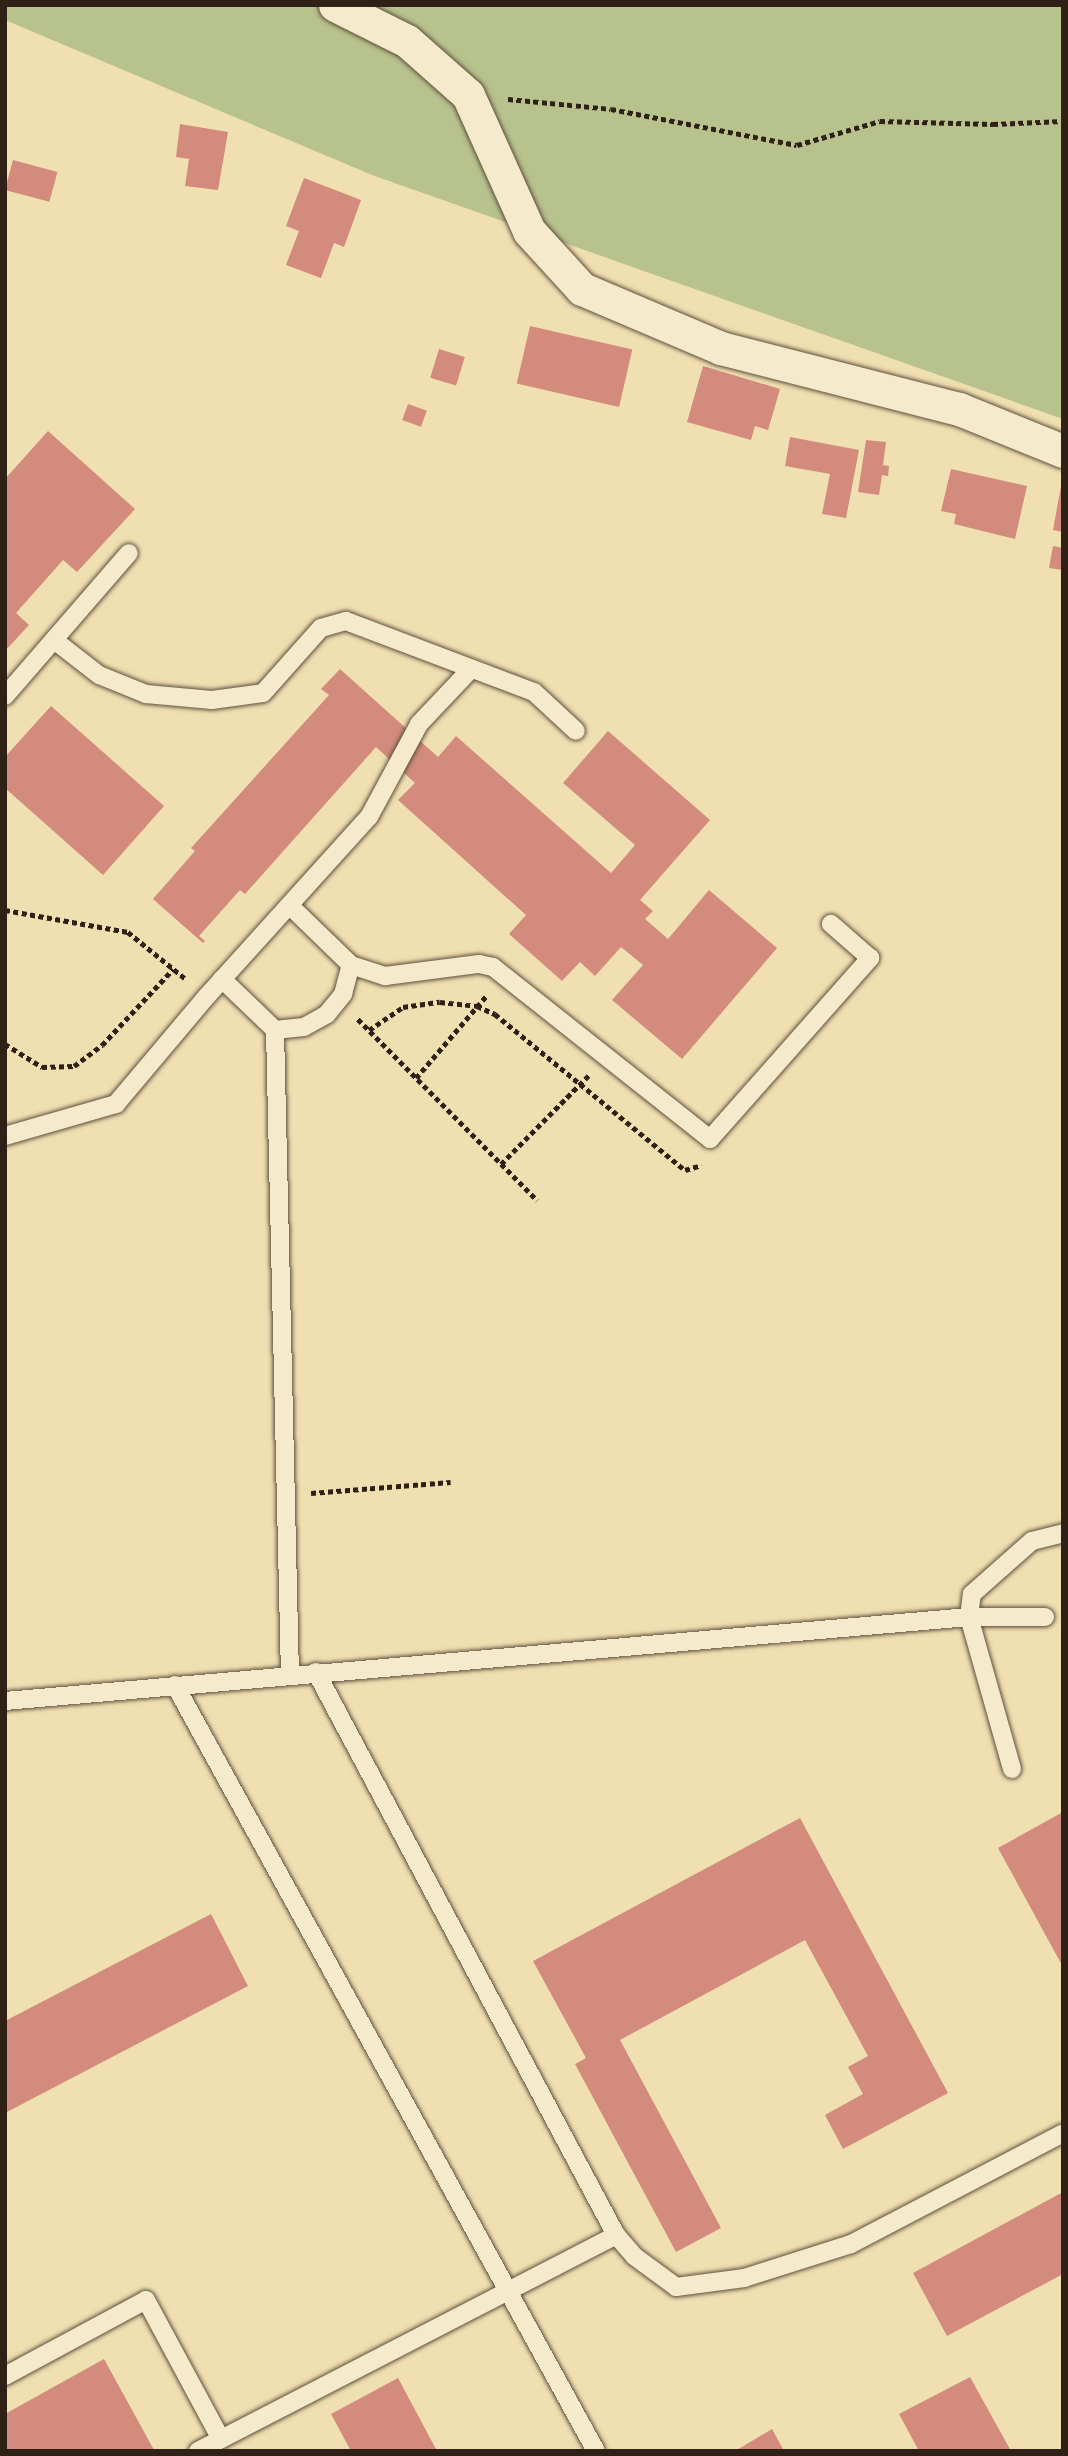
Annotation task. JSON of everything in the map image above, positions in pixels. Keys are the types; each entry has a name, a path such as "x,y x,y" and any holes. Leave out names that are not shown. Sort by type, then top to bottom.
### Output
{"street":[{"path":"335,5 407,41 468,95 529,231 582,289 720,348 959,409 1063,451"}],"lane":[{"path":"7,689 130,553"},
{"path":"54,640 99,675 146,694 212,700 262,693 321,628 345,621 534,692 576,731"},
{"path":"5,1136 116,1104 222,979 369,817 419,724 471,669"},
{"path":"289,905 351,965 385,976 479,964 505,974 710,1139 870,958 831,924"},
{"path":"275,1030 304,1027 327,1014 343,994 351,965"},
{"path":"222,979 275,1030 290,1674"},
{"path":"1012,1769 969,1617 972,1594 1032,1541 1063,1533"},
{"path":"5,1702 290,1674 969,1617 1045,1617"},
{"path":"316,1672 616,2235 634,2256 676,2287 744,2278 851,2244 1063,2133"},
{"path":"175,1685 506,2293 596,2451"},
{"path":"198,2451 616,2235"},
{"path":"5,2376 146,2300 221,2439"}],"path":[{"path":"468,95 611,109 797,145 880,121 993,124 1063,121"},
{"path":"5,910 128,932 173,969 102,1045 74,1066 42,1067 5,1044"},
{"path":"416,1078 505,974"},
{"path":"338,1000 537,1200"},
{"path":"369,1030 403,1007 440,1002 477,1006 495,1014 685,1170 698,1168 708,1157 710,1139"},
{"path":"501,1164 608,1056"},
{"path":"286,1495 451,1482"}],"green space":[{"path":"5,5 1063,5 1063,419 372,175 5,20"}],"building":[{"path":"180,124 228,132 218,190 185,186 189,159 176,157"},
{"path":"13,160 57,172 49,202 5,190"},
{"path":"304,178 361,200 344,247 334,243 321,278 286,265 299,231 286,226"},
{"path":"530,326 632,350 619,407 517,383"},
{"path":"439,349 465,357 456,386 430,378"},
{"path":"703,366 780,389 768,430 755,426 751,440 687,422"},
{"path":"408,404 427,411 421,427 402,420"},
{"path":"48,431 135,509 77,572 63,560 16,613 29,625 5,651 5,479"},
{"path":"790,437 859,450 846,518 822,514 830,474 785,466"},
{"path":"866,440 886,442 883,465 889,466 888,476 882,475 879,495 858,492"},
{"path":"951,469 1027,486 1015,539 954,524 956,514 941,511"},
{"path":"1061,486 1063,487 1063,532 1053,530"},
{"path":"1053,546 1063,548 1063,570 1049,568"},
{"path":"340,669 438,757 456,736 611,873 635,845 563,783 608,731 710,820 640,900 653,911 645,919 668,939 709,890 777,948 682,1059 612,1000 643,965 621,947 595,976 580,962 562,981 509,934 526,915 398,800 415,783 376,747 245,894 240,890 199,936 205,941 203,943 153,899 195,851 191,848 329,695 321,689"},
{"path":"51,706 164,806 103,875 5,788 5,757"},
{"path":"1063,1812 1063,1967 998,1848"},
{"path":"800,1818 948,2093 843,2149 825,2115 863,2094 848,2067 868,2056 805,1940 620,2040 721,2228 676,2252 575,2064 586,2058 533,1961"},
{"path":"211,1914 248,1986 5,2113 5,2021"},
{"path":"1063,2192 1063,2274 947,2336 913,2273"},
{"path":"104,2359 154,2450 5,2451 5,2414"},
{"path":"970,2377 1011,2451 919,2451 899,2414"},
{"path":"398,2378 437,2451 351,2451 331,2414"},
{"path":"772,2429 784,2451 735,2451"}]}
